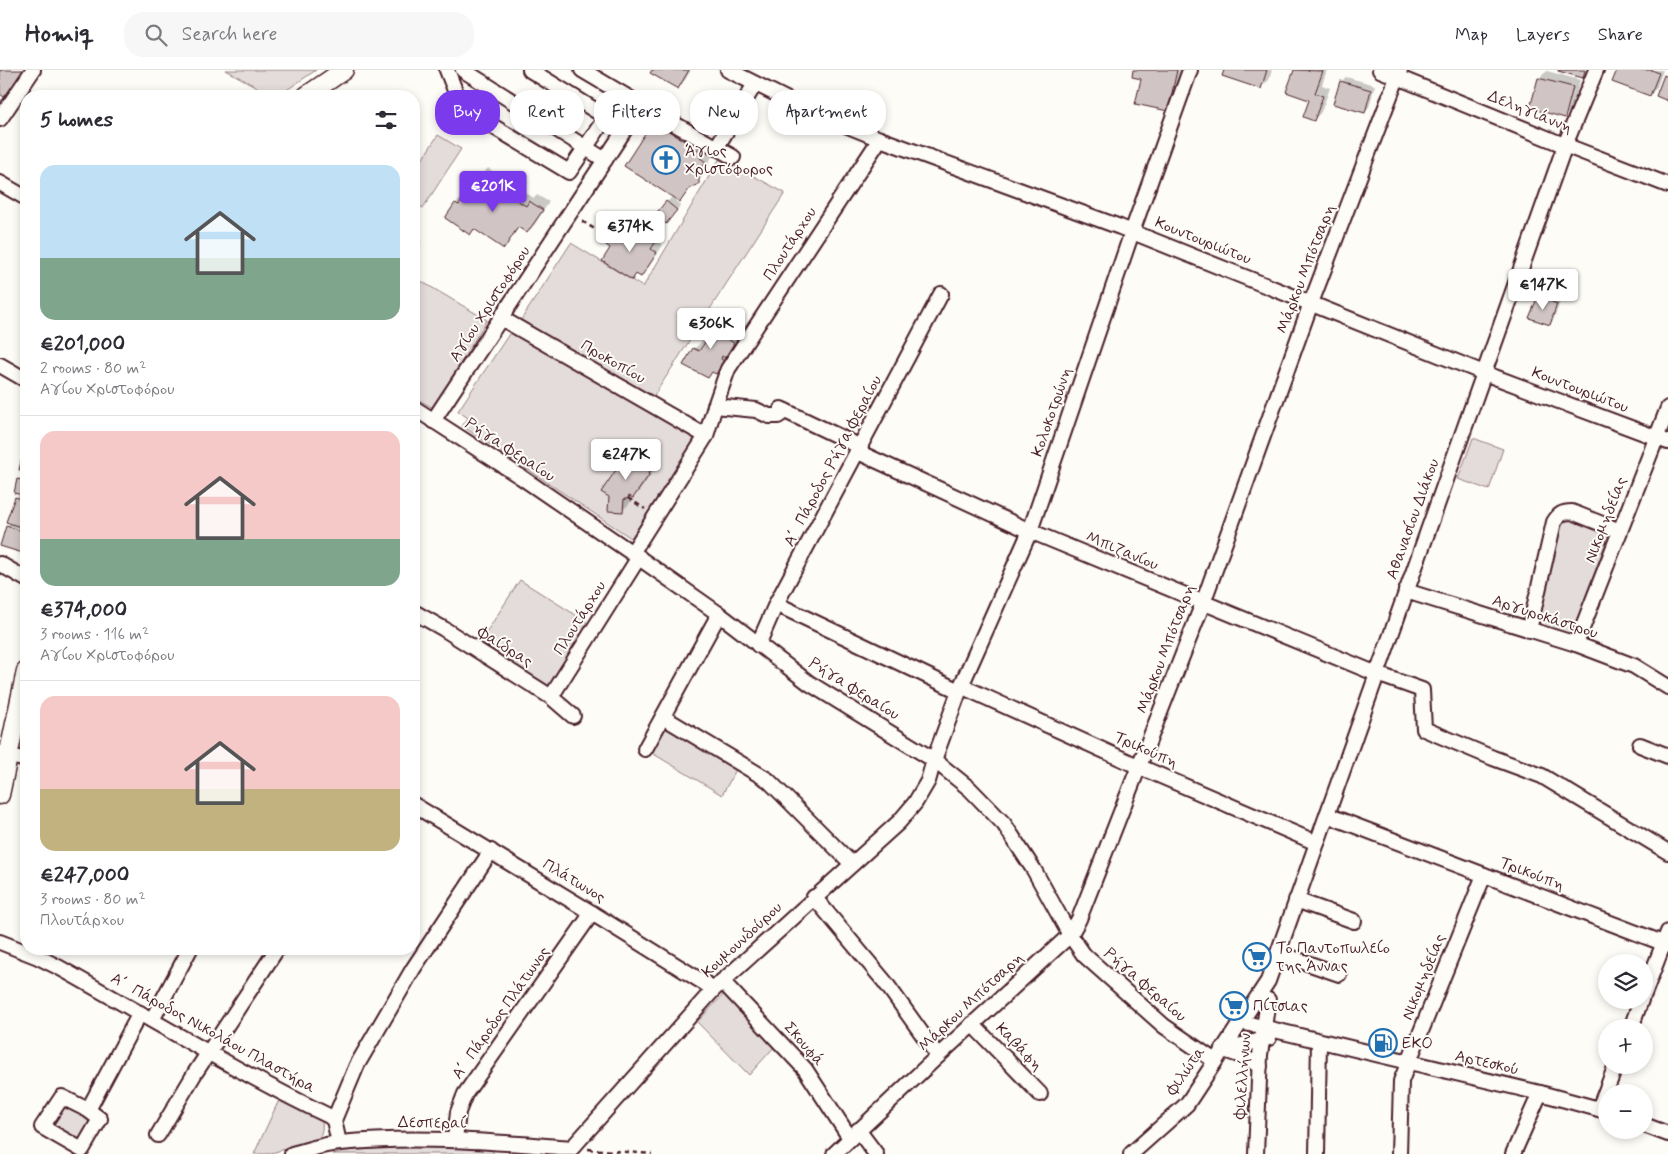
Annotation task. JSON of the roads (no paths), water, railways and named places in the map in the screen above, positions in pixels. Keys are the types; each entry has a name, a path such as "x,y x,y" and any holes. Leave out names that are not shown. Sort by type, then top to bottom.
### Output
{"main road":[{"path":"315,90 344,70"},
{"path":"0,795 4,754 20,694"}],"street":[{"path":"0,119 33,70"},
{"path":"447,70 455,90"},
{"path":"500,130 569,172 606,117 530,70"},
{"path":"582,70 616,90"},
{"name":"Κουντουριώτου","path":"728,70 808,110 880,139 1132,232 1484,373 1662,440"},
{"name":"Κολοκοτρώνη","path":"934,760 960,688 1030,531 1132,232 1190,70"},
{"name":"Δεληγιάννη","path":"1380,70 1398,73 1565,145 1668,185"},
{"name":"Αθανασίου Διάκου","path":"1241,1022 1268,981 1565,145 1596,70"},
{"path":"457,90 466,72 605,160"},
{"name":"Μάρκου Μπότσαρη","path":"834,1154 1070,935 1079,919 1203,603 1311,303 1398,73"},
{"path":"716,148 755,84"},
{"path":"680,127 733,157"},
{"name":"Αγίου Χριστοφόρου","path":"433,421 621,135"},
{"name":"Πλουτάρχου","path":"551,697 656,516 706,436 728,369 880,139"},
{"path":"0,183 20,195"},
{"name":"Α΄ Πάροδος Ρήγα Φεραίου","path":"758,644 776,604 941,294"},
{"name":"Προκοπίου","path":"501,318 706,436"},
{"path":"0,365 20,377"},
{"name":"Μπιζανίου","path":"715,406 756,410 769,416 778,416 783,410 859,449 1030,531 1376,674 1422,690 1424,729 1542,776 1668,852"},
{"name":"Νικομηδείας","path":"1576,644 1620,532 1662,440 1668,408"},
{"name":"Ρήγα Φεραίου","path":"420,416 433,421 521,477 719,614 809,683 934,760 970,789 1004,824 1034,870 1070,935 1084,955 1164,1026 1219,1055 1242,1056 1260,1066"},
{"path":"1529,630 1554,522 1558,515 1572,512 1620,532"},
{"path":"0,564 20,576"},
{"name":"Αργυροκάστρου","path":"1406,591 1576,644 1634,666 1668,687"},
{"name":"Τρικούπη","path":"776,604 960,688 1317,843"},
{"path":"645,749 719,614"},
{"name":"Φαίδρας","path":"420,616 551,697 573,716"},
{"path":"663,717 768,780 852,864"},
{"path":"1640,745 1668,756"},
{"path":"4,754 20,758"},
{"name":"Κουμουνδούρου","path":"572,1148 718,985 899,822 915,803 928,781 934,760"},
{"name":"Πλάτωνος","path":"420,809 718,985"},
{"name":"Τρικούπη","path":"1327,815 1484,875 1667,940"},
{"path":"339,1143 334,1120 357,1065 413,969 491,851"},
{"name":"Νικομηδείας","path":"1399,1154 1401,1081 1484,875"},
{"path":"814,898 886,982 938,1056"},
{"path":"1296,900 1354,921"},
{"name":"Α΄ Πάροδος Πλάτωνος","path":"455,1140 458,1112 465,1094 592,912"},
{"path":"1653,973 1667,940"},
{"name":"Α΄ Πάροδος Νικολάου Πλαστήρα","path":"0,942 20,950"},
{"path":"1278,953 1339,974"},
{"name":"Α΄ Πάροδος Νικολάου Πλαστήρα","path":"33,955 334,1120"},
{"path":"152,1020 187,955"},
{"path":"158,1135 208,1052 273,955"},
{"name":"Αθανασίου Διάκου","path":"1268,981 1268,1000"},
{"name":"Σκουφά","path":"718,985 805,1069 854,1134 876,1154"},
{"path":"1241,1022 1260,1014 1268,1000"},
{"name":"Φιλελλήνων","path":"1256,1154 1260,1066 1268,1000"},
{"path":"88,1110 140,1013"},
{"name":"Αρτεσκού","path":"1241,1022 1263,1034 1302,1036 1598,1109"},
{"name":"Φιλώτα","path":"1131,1154 1187,1104 1241,1022"},
{"name":"Καβάφη","path":"972,1024 1040,1094"},
{"name":"Αρτεσκού","path":"1219,1055 1263,1034"},
{"path":"1317,1154 1319,1041"},
{"path":"1512,1154 1540,1094"},
{"path":"1653,1128 1668,1134"},
{"name":"Δεσπεραί","path":"292,1154 339,1143 407,1139 455,1140 497,1148 572,1148"}],"place":[{"name":"Άγιος Χριστόφορος","path":"666,160"},
{"name":"Το Παντοπωλείο της Άννας","path":"1257,957"},
{"name":"Πίτσιας","path":"1234,1006"},
{"name":"ΕΚΟ","path":"1383,1043"}]}
